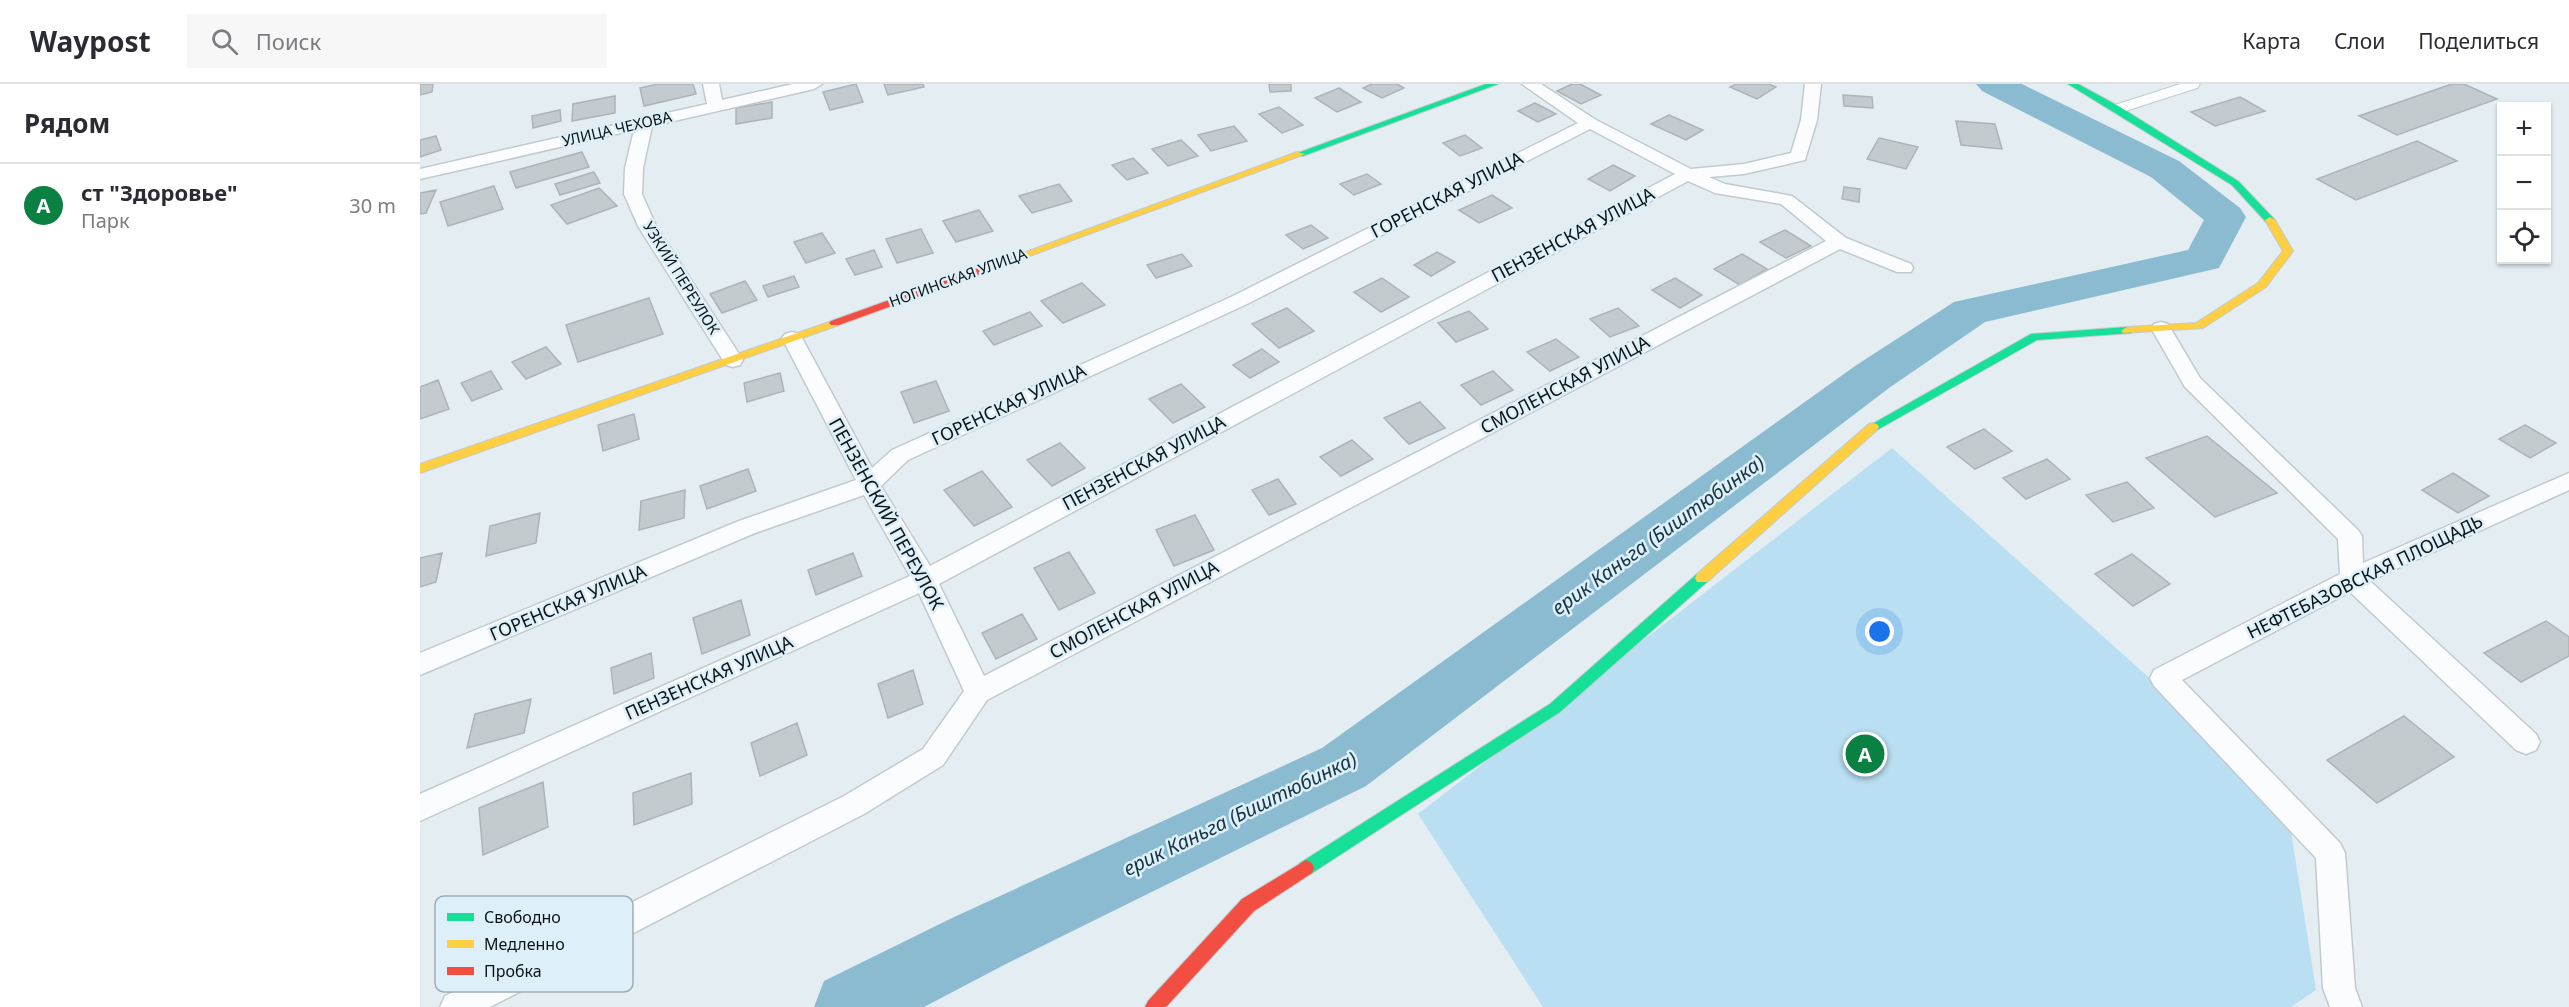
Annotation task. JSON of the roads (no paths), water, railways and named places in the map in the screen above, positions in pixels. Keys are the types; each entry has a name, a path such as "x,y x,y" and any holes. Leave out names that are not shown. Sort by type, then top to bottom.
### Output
{"street":[{"path":"711,84 716,107"},
{"name":"УЛИЦА ЧЕХОВА","path":"420,174 814,84"},
{"name":"НОГИНСКАЯ УЛИЦА","path":"420,469 733,360 1494,84"},
{"path":"1530,84 1590,123 1688,174 1721,189 1786,200 1839,242 1904,268"},
{"name":"ПЕНЗЕНСКАЯ УЛИЦА","path":"420,808 925,580 1688,174 1744,169 1799,156 1809,120 1813,84"},
{"path":"1154,1007 1248,905 1555,708 1877,423 2035,337 2199,326 2262,285 2288,251 2268,217 2235,183 2118,109 2072,84"},
{"name":"УЗКИЙ ПЕРЕУЛОК","path":"644,123 634,168 633,194 647,226 733,360"},
{"name":"ГОРЕНСКАЯ УЛИЦА","path":"420,663 747,527 868,484 900,455 1238,301 1590,123"},
{"name":"СМОЛЕНСКАЯ УЛИЦА","path":"633,917 855,805 933,757 978,692 1839,242"},
{"path":"2162,328 2192,382 2350,536 2352,579 2526,742"},
{"name":"ПЕНЗЕНСКИЙ ПЕРЕУЛОК","path":"792,338 868,484 925,580 978,692"},
{"name":"НЕФТЕБАЗОВСКАЯ ПЛОЩАДЬ","path":"2346,1007 2339,988 2330,853 2163,678 2352,579 2569,481"},
{"name":"СМОЛЕНСКАЯ УЛИЦА","path":"456,1007 486,992"}],"lane":[{"path":"2118,109 2195,84"}],"waterway":[{"name":"ерик Каньга (Биштюбинка)","path":"850,1007 977,942 1344,767 1872,377 1970,312 2204,259 2226,217 2165,169 1994,84"}],"place":[{"name":"ст \"Здоровье\"","path":"1865,754"}]}
